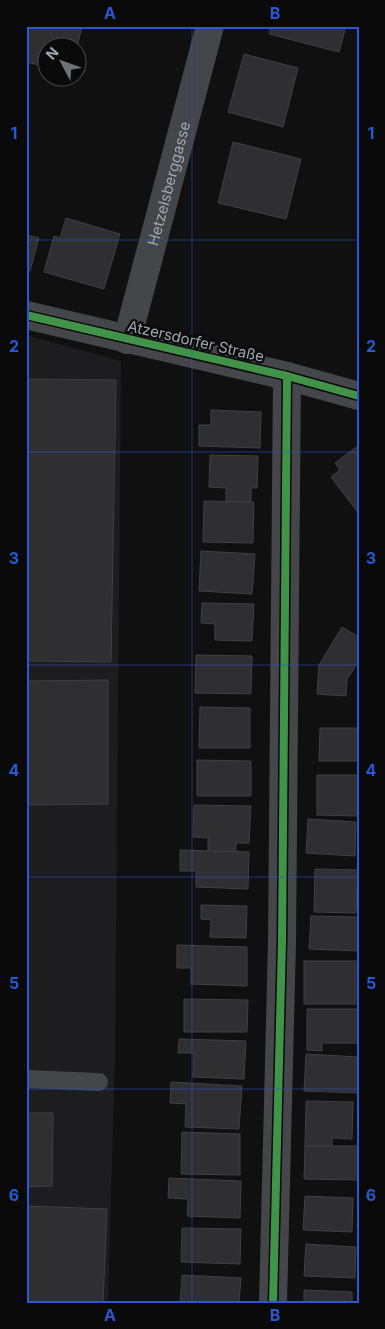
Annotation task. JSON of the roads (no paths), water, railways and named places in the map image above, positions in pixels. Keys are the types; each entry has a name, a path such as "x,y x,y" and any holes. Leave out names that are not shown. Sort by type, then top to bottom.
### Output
{"street":[{"name":"Hetzelsberggasse","path":"127,340 210,26"},
{"name":"Atzersdorfer Straße","path":"26,315 287,376 359,396"},
{"path":"273,1303 282,942 287,376"}],"lane":[{"path":"26,1079 99,1082"}]}
